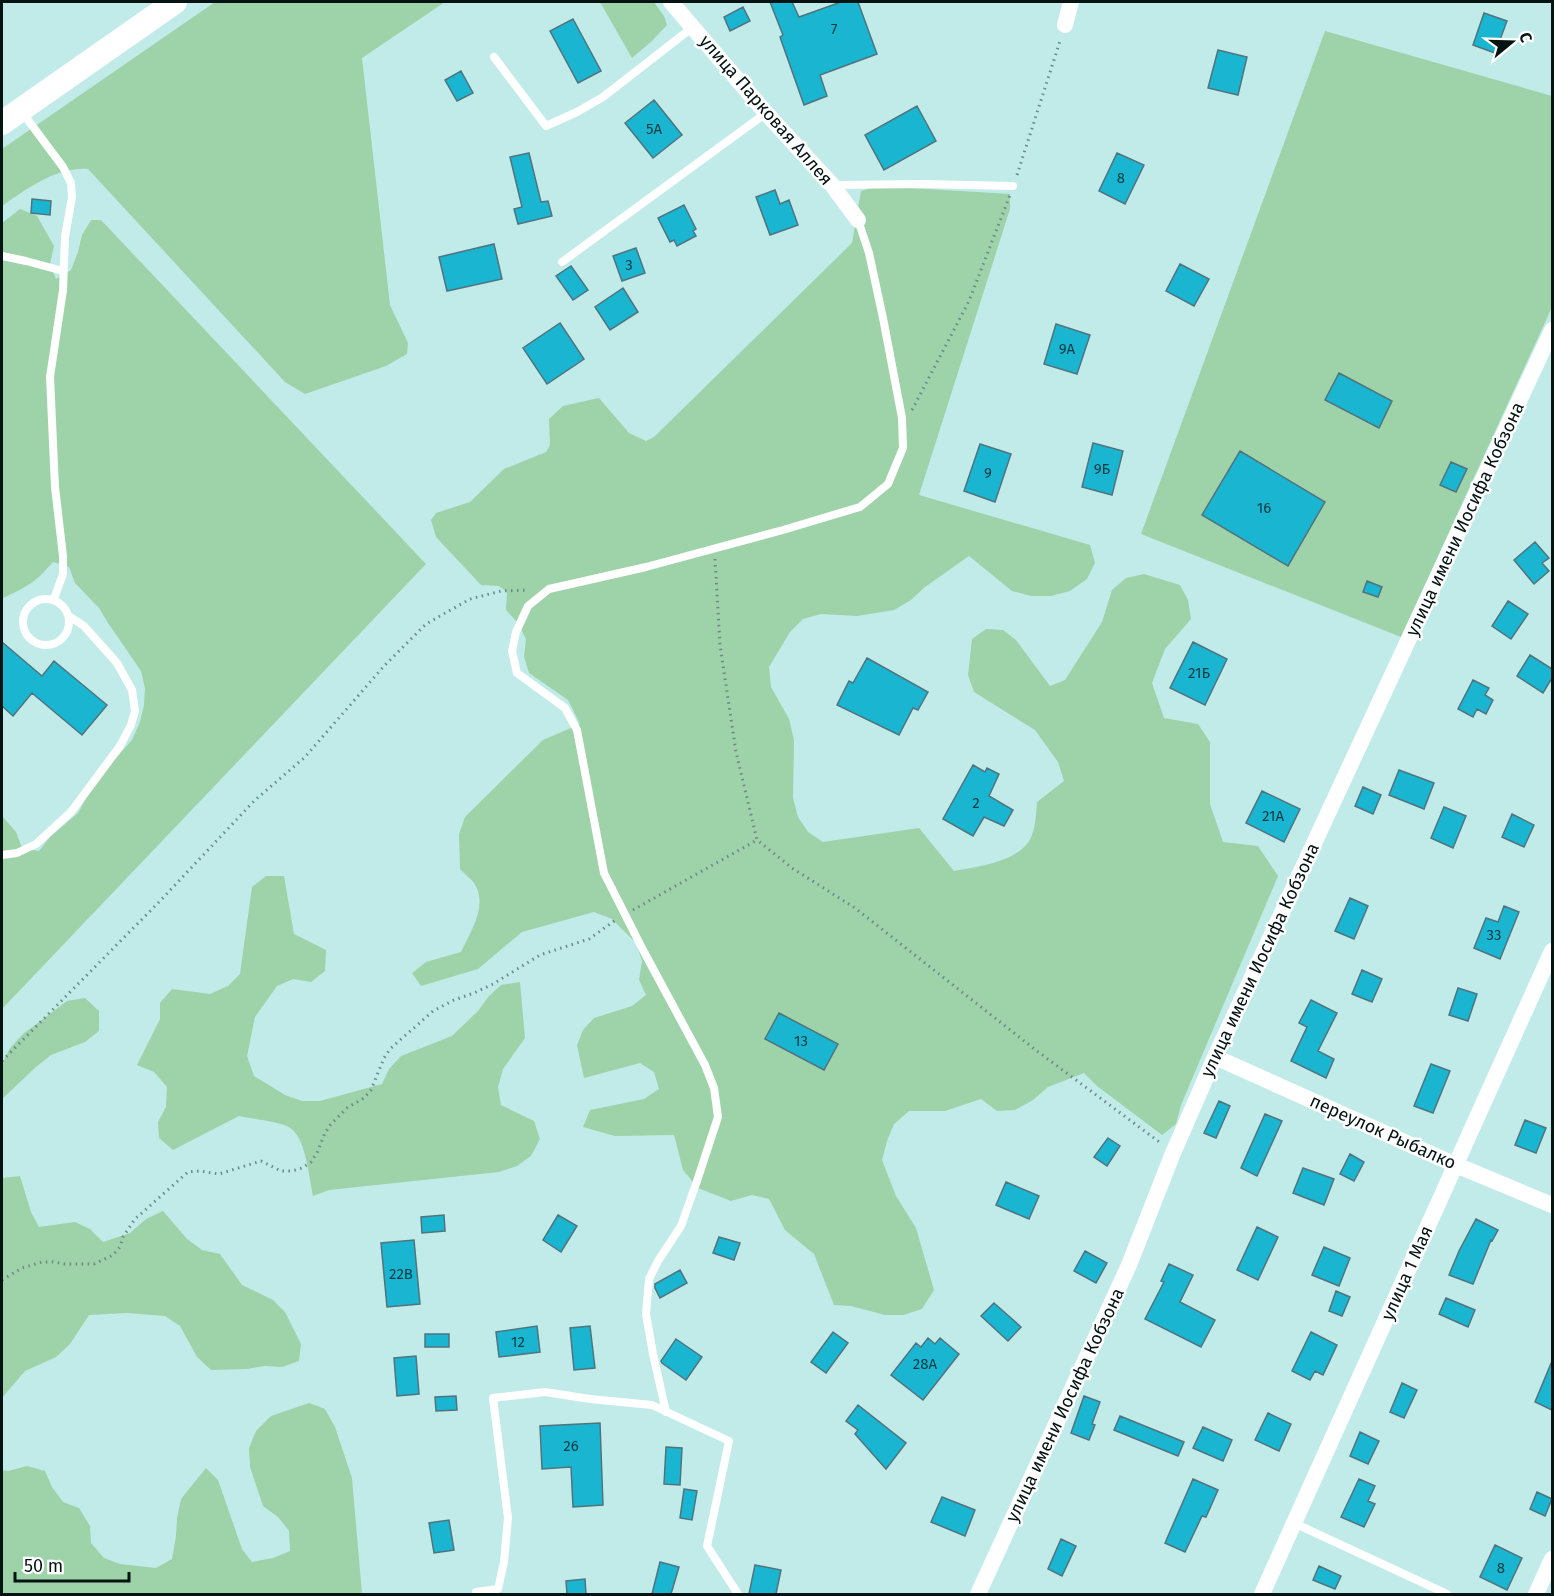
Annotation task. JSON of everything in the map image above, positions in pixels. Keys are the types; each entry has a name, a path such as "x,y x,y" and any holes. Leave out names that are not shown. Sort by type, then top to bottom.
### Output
{"main road":[{"path":"11,116 175,2"}],"street":[{"name":"улица Парковая Аллея","path":"671,2 766,113 832,185 858,220"},
{"path":"1065,25 1071,2"},
{"name":"улица имени Иосифа Кобзона","path":"978,1594 1129,1265 1173,1153 1215,1057 1552,330"},
{"name":"улица 1 Мая","path":"1262,1594 1552,951"},
{"name":"переулок Рыбалко","path":"1215,1057 1456,1165 1552,1205"},
{"path":"1536,1594 1552,1559"}],"lane":[{"path":"494,57 546,126 603,97 693,27"},
{"path":"562,261 766,113"},
{"path":"11,116 63,167 71,183 72,202 65,237 63,290 50,377 55,487 63,556 63,574 54,599"},
{"path":"832,185 1013,186"},
{"path":"666,1412 646,1314 649,1279 681,1226 718,1117 714,1088 705,1065 624,915 604,873 577,730 566,708 517,673 512,651 516,632 528,606 549,589 646,567 860,507 888,484 903,448 903,428 869,253 858,220"},
{"path":"2,256 63,271"},
{"path":"2,855 17,853 36,844 71,812 120,746 131,725 135,711 132,690 117,663 84,626 69,616 61,603 54,599 44,598 34,601 26,608 22,618 23,628 28,637 37,643 47,645 65,636 69,627 69,616"},
{"path":"476,1592 498,1589 505,1551 507,1518 493,1398 545,1392 652,1405 729,1441 707,1546 738,1594"},
{"path":"1294,1523 1447,1594"}],"path":[{"path":"903,428 969,301 1013,186 1065,25"},
{"path":"714,549 720,645 736,752 757,840 792,868 855,908 1036,1050 1173,1153"},
{"path":"2,1061 160,901 254,801 305,757 384,666 426,624 470,598 501,591 549,589"},
{"path":"2,1280 22,1268 42,1262 94,1264 113,1255 120,1247 123,1237 135,1219 188,1172 219,1174 261,1161 281,1171 302,1168 311,1162 317,1153 331,1124 347,1108 364,1098 372,1090 384,1058 390,1049 434,1011 454,999 493,984 540,955 588,939 624,915 757,840"}],"green space":[{"path":"215,2 445,2 362,58 390,305 408,343 407,354 386,366 305,394 285,382 88,169 65,171 54,175 32,186 2,206 2,149"},
{"path":"600,2 654,2 664,16 667,25 632,58"},
{"path":"1325,31 1552,96 1552,307 1401,637 1141,534"},
{"path":"878,186 1010,194 1010,209 919,495 1090,545 1095,563 1087,579 1070,591 1051,596 1031,596 1012,591 969,556 925,587 911,600 894,610 857,616 821,614 803,619 790,632 769,667 771,687 789,719 794,740 793,798 798,817 808,832 823,842 919,828 954,871 999,861 1020,851 1032,835 1037,802 1064,781 1058,762 1035,730 974,692 968,675 972,639 986,629 1003,630 1016,640 1050,686 1065,680 1102,622 1112,590 1126,578 1144,574 1180,585 1188,600 1191,619 1165,649 1152,683 1164,718 1198,724 1210,742 1210,804 1223,842 1258,846 1278,876 1181,1105 1176,1124 1162,1135 1097,1086 1084,1073 1048,1087 1033,1100 1015,1110 997,1111 981,1099 945,1111 909,1111 894,1124 882,1160 896,1196 916,1228 934,1290 922,1309 903,1315 885,1315 851,1306 834,1305 814,1254 785,1230 769,1199 752,1195 731,1201 698,1188 683,1170 674,1135 615,1136 583,1127 590,1110 644,1099 659,1089 654,1072 640,1063 584,1078 577,1045 583,1030 594,1018 632,1006 646,995 639,980 642,961 636,943 612,919 594,912 522,932 478,969 421,986 412,973 426,962 461,952 473,927 480,900 474,883 460,869 459,834 465,817 543,740 580,724 568,700 529,673 524,657 526,639 518,623 506,610 507,592 499,586 481,585 436,537 431,520 436,513 470,502 504,469 546,452 550,445 549,419 563,406 599,398 629,433 646,441 654,437 852,243 861,191"},
{"path":"20,209 37,216 54,246 50,264 56,279 71,270 82,235 91,220 101,220 426,564 2,1009 2,816 16,832 22,848 39,851 50,837 78,813 95,782 132,740 140,722 145,688 141,671 99,608 75,583 69,567 53,562 32,583 2,599 2,223"},
{"path":"266,876 284,876 294,934 326,950 325,971 311,982 293,979 277,986 255,1017 247,1056 254,1076 285,1095 302,1101 320,1101 382,1084 389,1069 401,1056 452,1036 501,985 520,982 525,1038 503,1069 498,1087 501,1105 534,1121 540,1139 531,1156 517,1166 499,1172 329,1190 313,1196 303,1148 295,1132 284,1125 239,1116 173,1150 159,1138 158,1122 166,1107 167,1087 154,1072 137,1065 160,1019 160,1003 172,989 210,994 228,986 240,974 252,887"},
{"path":"85,998 99,1011 99,1031 85,1042 51,1055 2,1099 2,1064 10,1048 23,1034 67,1001"},
{"path":"20,1176 31,1212 39,1227 75,1222 90,1229 103,1242 130,1233 146,1219 163,1211 187,1239 202,1250 220,1254 242,1285 273,1300 285,1312 301,1344 299,1361 282,1367 211,1370 197,1357 180,1326 165,1316 127,1313 89,1315 70,1344 56,1357 25,1371 2,1398 2,1178"},
{"path":"309,1403 325,1409 335,1427 352,1478 362,1594 2,1594 2,1470 8,1471 27,1466 45,1471 52,1487 63,1502 79,1508 90,1526 91,1543 104,1558 120,1564 156,1568 172,1559 181,1499 206,1468 218,1480 242,1549 252,1562 273,1558 290,1551 289,1531 278,1517 263,1506 250,1467 249,1448 256,1431 271,1416"}],"building":[{"path":"770,2 792,2 799,17 841,2 858,2 877,54 820,75 827,96 804,105 780,37 783,35"},
{"path":"743,7 750,21 730,31 724,17"},
{"path":"1484,13 1507,21 1495,53 1473,45"},
{"path":"573,19 601,71 578,83 550,31"},
{"path":"1218,50 1247,57 1238,95 1208,88"},
{"path":"461,71 473,93 457,101 445,80"},
{"path":"654,100 682,135 653,158 625,123"},
{"path":"917,106 936,141 884,170 865,135"},
{"path":"529,153 541,202 548,201 552,216 518,224 514,209 522,207 510,157"},
{"path":"1117,153 1144,165 1125,204 1099,191"},
{"path":"775,190 780,204 789,200 798,225 770,235 756,197"},
{"path":"32,199 51,201 50,215 31,213"},
{"path":"684,205 696,229 693,231 696,236 677,246 674,240 670,242 658,218"},
{"path":"494,244 502,279 447,291 439,257"},
{"path":"636,248 645,273 622,281 613,256"},
{"path":"1180,264 1209,279 1194,306 1166,291"},
{"path":"571,266 588,290 573,300 556,276"},
{"path":"623,288 638,312 610,330 595,307"},
{"path":"560,323 584,359 547,384 523,348"},
{"path":"1056,324 1090,335 1077,374 1044,364"},
{"path":"1339,373 1392,401 1379,428 1325,400"},
{"path":"1093,443 1123,451 1112,495 1082,487"},
{"path":"980,444 1011,454 995,502 964,491"},
{"path":"1240,451 1325,502 1288,566 1202,515"},
{"path":"1451,462 1467,469 1456,492 1440,485"},
{"path":"1535,542 1549,558 1542,563 1549,571 1534,584 1514,560"},
{"path":"1367,581 1382,587 1378,597 1363,592"},
{"path":"1508,601 1528,614 1511,639 1492,626"},
{"path":"2,642 42,676 54,661 107,705 82,735 32,693 13,716 2,706"},
{"path":"1193,642 1227,659 1205,705 1170,688"},
{"path":"1530,655 1552,669 1552,678 1543,693 1517,676"},
{"path":"867,658 928,692 918,710 913,708 899,735 837,705 849,681 853,683"},
{"path":"1473,680 1489,688 1485,695 1493,700 1486,714 1477,709 1473,717 1458,709"},
{"path":"973,765 985,772 987,768 999,774 989,796 1013,810 1004,826 984,817 973,836 943,819"},
{"path":"1399,770 1434,783 1424,809 1389,795"},
{"path":"1363,787 1381,795 1373,814 1355,806"},
{"path":"1262,791 1300,809 1284,842 1246,823"},
{"path":"1444,807 1466,816 1453,848 1431,838"},
{"path":"1512,814 1534,825 1524,847 1502,837"},
{"path":"1350,898 1368,906 1354,939 1335,931"},
{"path":"1504,906 1519,912 1500,959 1474,948 1486,918 1498,922"},
{"path":"1362,970 1382,979 1372,1002 1352,994"},
{"path":"1458,988 1477,994 1468,1021 1449,1015"},
{"path":"1311,1000 1337,1013 1318,1051 1334,1059 1326,1078 1291,1061 1307,1027 1299,1023"},
{"path":"779,1013 838,1044 824,1070 765,1039"},
{"path":"1431,1064 1450,1071 1433,1113 1414,1106"},
{"path":"1219,1101 1230,1106 1216,1138 1204,1133"},
{"path":"1265,1114 1282,1121 1257,1176 1241,1168"},
{"path":"1525,1120 1546,1128 1536,1153 1515,1145"},
{"path":"1108,1138 1120,1146 1107,1166 1094,1157"},
{"path":"1350,1154 1364,1162 1354,1181 1340,1174"},
{"path":"1303,1168 1334,1179 1324,1205 1293,1193"},
{"path":"1006,1182 1039,1196 1029,1219 996,1205"},
{"path":"444,1215 445,1231 422,1233 421,1217"},
{"path":"558,1215 577,1226 561,1252 543,1240"},
{"path":"1476,1219 1498,1230 1491,1240 1473,1284 1449,1275"},
{"path":"1257,1227 1278,1237 1258,1280 1237,1270"},
{"path":"719,1237 740,1243 734,1260 713,1253"},
{"path":"414,1240 420,1304 387,1307 381,1243"},
{"path":"1324,1247 1350,1258 1339,1286 1312,1275"},
{"path":"1085,1251 1107,1263 1096,1283 1074,1271"},
{"path":"1169,1264 1193,1275 1180,1302 1215,1320 1201,1347 1145,1319 1164,1282 1161,1281"},
{"path":"680,1270 687,1283 660,1298 655,1284"},
{"path":"1336,1291 1350,1297 1342,1316 1329,1311"},
{"path":"1446,1298 1475,1310 1468,1327 1439,1314"},
{"path":"994,1303 1021,1327 1008,1341 981,1316"},
{"path":"537,1326 540,1352 499,1357 496,1332"},
{"path":"590,1326 595,1368 574,1370 570,1328"},
{"path":"833,1332 848,1343 826,1373 811,1362"},
{"path":"1311,1332 1337,1345 1323,1375 1315,1371 1310,1380 1292,1371"},
{"path":"425,1334 449,1334 449,1347 425,1347"},
{"path":"928,1338 935,1344 940,1338 959,1354 923,1400 891,1375 916,1343 921,1347"},
{"path":"676,1339 702,1357 686,1380 661,1361"},
{"path":"416,1356 419,1394 397,1396 394,1358"},
{"path":"1552,1361 1552,1410 1535,1402"},
{"path":"1402,1383 1417,1390 1404,1418 1390,1412"},
{"path":"456,1396 457,1410 436,1411 435,1397"},
{"path":"1084,1396 1100,1402 1089,1440 1071,1433"},
{"path":"858,1405 906,1443 886,1469 855,1434 858,1430 846,1421"},
{"path":"1268,1413 1291,1424 1279,1451 1255,1440"},
{"path":"1120,1416 1184,1442 1178,1456 1114,1430"},
{"path":"600,1423 603,1505 573,1507 571,1467 542,1469 540,1426"},
{"path":"1203,1427 1232,1440 1223,1461 1193,1448"},
{"path":"1360,1432 1379,1441 1368,1464 1350,1456"},
{"path":"666,1447 682,1448 680,1485 664,1484"},
{"path":"1193,1479 1218,1490 1206,1517 1202,1516 1185,1552 1165,1543"},
{"path":"1359,1479 1375,1486 1368,1501 1375,1504 1364,1527 1341,1517"},
{"path":"684,1489 697,1491 692,1520 680,1518"},
{"path":"1537,1492 1552,1499 1545,1516 1530,1509"},
{"path":"942,1497 975,1510 965,1536 931,1522"},
{"path":"449,1520 454,1550 434,1553 429,1523"},
{"path":"1061,1539 1076,1546 1062,1576 1048,1569"},
{"path":"1495,1545 1522,1558 1507,1590 1480,1577"},
{"path":"660,1562 679,1567 671,1594 652,1594"},
{"path":"755,1565 781,1570 776,1594 749,1594"},
{"path":"1319,1566 1341,1576 1335,1589 1313,1580"},
{"path":"585,1579 586,1594 567,1594 566,1581"}]}
